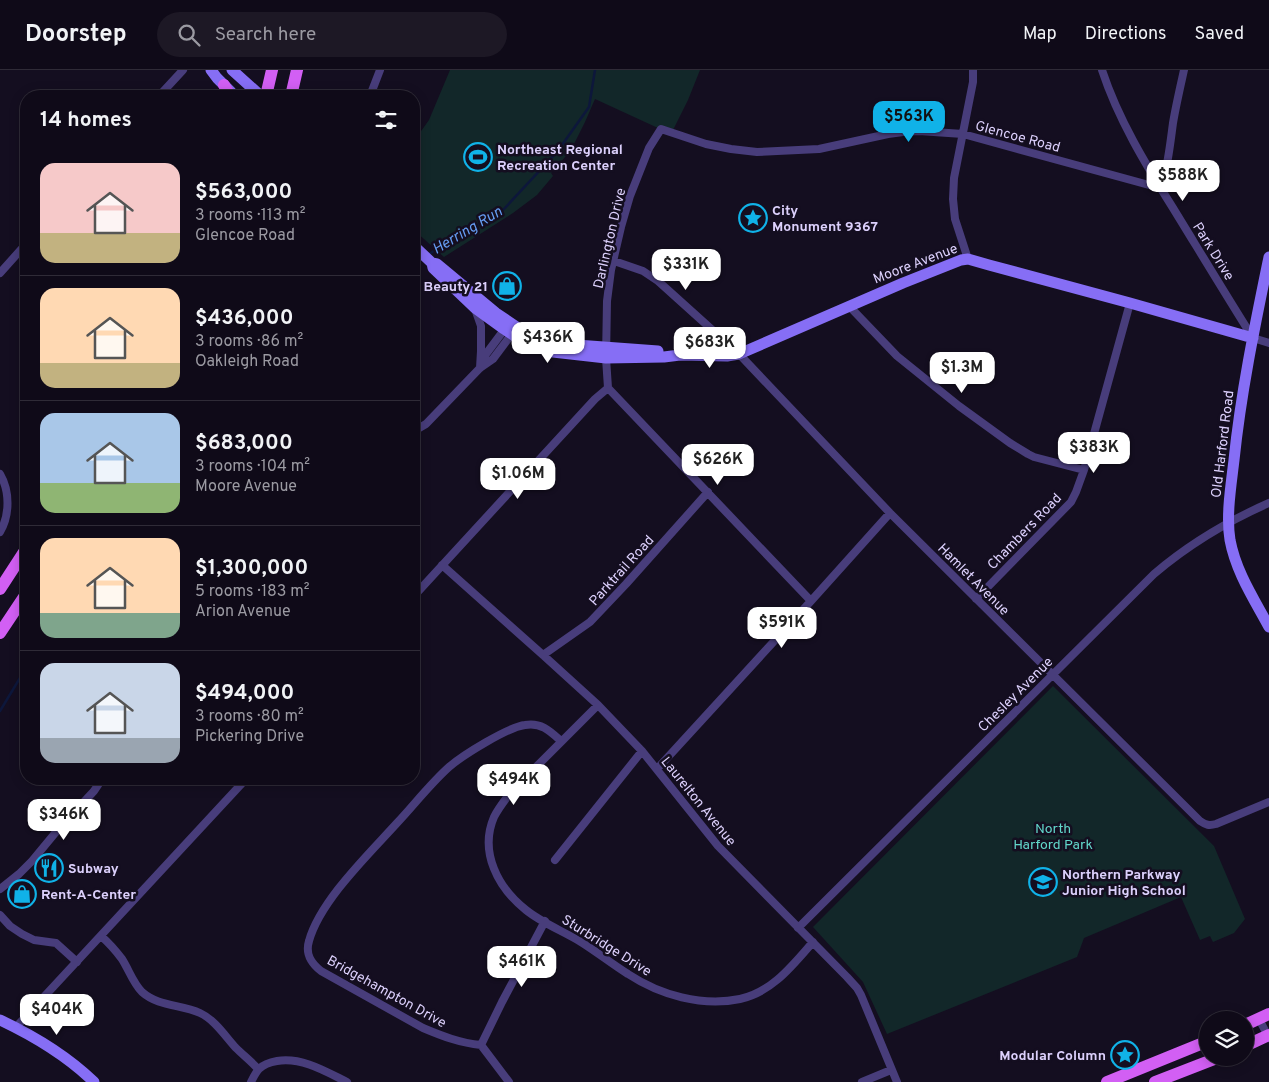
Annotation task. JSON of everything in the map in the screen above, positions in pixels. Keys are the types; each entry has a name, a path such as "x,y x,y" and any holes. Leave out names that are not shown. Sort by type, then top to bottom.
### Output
{"main road":[{"path":"267,90 272,70"},
{"path":"292,90 297,70"},
{"path":"0,589 20,558"},
{"path":"0,633 20,603"},
{"path":"11,617 20,607"},
{"path":"1254,1042 1269,1036"},
{"path":"1107,1082 1199,1045"},
{"path":"1157,1081 1199,1065"}],"street":[{"path":"165,90 183,70"},
{"path":"211,70 226,90"},
{"path":"232,70 254,90"},
{"path":"372,90 380,70"},
{"path":"968,258 955,219 953,199 954,178 973,82 973,70"},
{"name":"Park Drive","path":"1102,70 1116,105 1160,188 1253,338"},
{"path":"1160,188 1166,174 1173,122 1184,70"},
{"name":"Glencoe Road","path":"661,129 706,144 757,152 819,149 903,132 919,131 963,134 1160,188"},
{"name":"Darlington Drive","path":"608,388 607,301 614,261 630,196 648,148 661,129"},
{"path":"0,273 20,251"},
{"path":"420,251 496,313 510,328"},
{"name":"Old Harford Road","path":"1269,257 1238,420 1229,522 1230,541 1240,572 1269,627"},
{"name":"Moore Avenue","path":"510,328 546,340 607,353 664,351 680,355 727,356 739,354 902,283 968,258 988,266 1130,303 1253,338"},
{"name":"Hamlet Avenue","path":"614,261 643,271 658,281 739,354 890,513 1196,817 1211,826 1269,802"},
{"path":"432,262 433,268 475,308 510,328"},
{"name":"Chambers Road","path":"976,599 1072,502 1084,470 1130,303"},
{"path":"849,306 897,356 959,406 1020,450 1034,457 1084,470"},
{"path":"475,308 481,326 480,368"},
{"path":"420,428 426,424 480,368 486,354 510,328"},
{"path":"1253,338 1269,343"},
{"path":"420,589 595,399 608,388 811,601"},
{"path":"0,474 7,494 8,508 6,520 0,532"},
{"name":"Parktrail Road","path":"543,655 590,622 708,492"},
{"name":"Chesley Avenue","path":"798,928 1154,574 1174,558 1229,522 1269,503"},
{"path":"657,769 890,513"},
{"name":"Laurelton Avenue","path":"442,565 598,705 642,751 718,846 857,988 897,1082"},
{"name":"Sturbridge Drive","path":"598,705 511,792 499,807 494,818 488,843 490,857 494,871 512,897 526,910 572,936 628,975 675,995 700,1001 712,1002 740,999 764,990 787,972 813,942"},
{"name":"Bridgehampton Drive","path":"481,1045 456,1041 439,1035 321,971 310,959 307,952 308,941 320,915 336,892 449,767 509,730 524,725 536,724 542,726 561,741"},
{"path":"555,860 642,751"},
{"path":"2,886 19,874 32,861 98,785"},
{"path":"16,1027 240,785"},
{"path":"0,915 10,926 34,940 56,943 77,962"},
{"path":"509,1082 481,1045 545,921"},
{"path":"101,936 116,951 142,992 164,1004 199,1012 207,1017 258,1069"},
{"path":"1264,1016 1269,1036"},
{"path":"0,1020 16,1027 56,1051 94,1082"},
{"path":"251,1082 258,1069 271,1062 283,1060 299,1061 347,1082"},
{"path":"1152,1063 1157,1081"},
{"path":"862,1082 892,1070"}],"green space":[{"name":"Northeast Regional Recreation Center","path":"450,70 700,70 671,134 595,99 568,156 551,173 553,176 537,195 513,213 444,257 420,235 420,133 429,120"},
{"name":"North Harford Park","path":"1053,686 1214,846 1245,919 1234,933 1213,942 1210,936 1200,940 1181,897 1084,938 1077,957 887,1034 863,982 813,927"}],"waterway":[{"name":"Herring Run","path":"429,254 504,209 557,152 589,107 595,70"},
{"name":"Herring Run","path":"0,711 20,678"}],"place":[{"name":"Northeast Regional Recreation Center","path":"478,157"},
{"name":"City Monument 9367","path":"753,218"},
{"name":"Beauty 21","path":"507,286"},
{"name":"Subway","path":"49,868"},
{"name":"Northern Parkway Junior High School","path":"1043,882"},
{"name":"Rent-A-Center","path":"22,894"},
{"name":"Modular Column","path":"1125,1055"}]}
